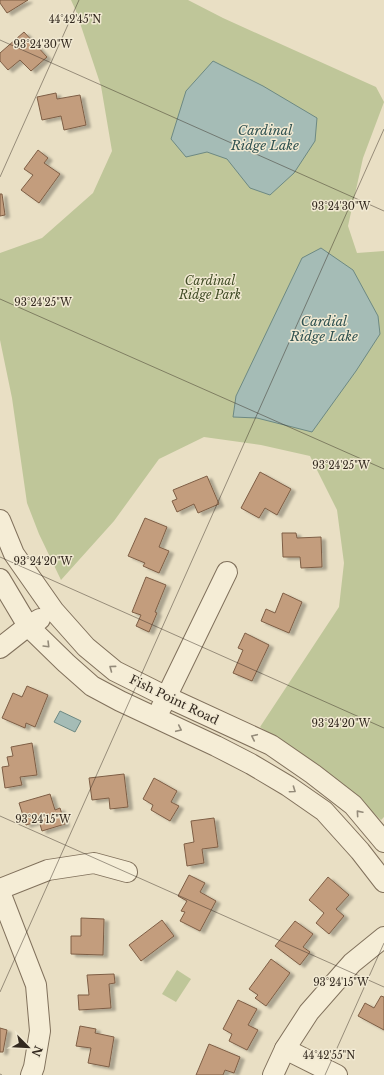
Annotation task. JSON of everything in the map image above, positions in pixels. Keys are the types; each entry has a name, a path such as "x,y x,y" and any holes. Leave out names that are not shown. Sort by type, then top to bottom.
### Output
{"street":[{"name":"Fish Point Road","path":"0,520 14,554 54,611 86,647 115,671 271,746 313,774 352,806 384,842"},
{"path":"156,718 227,572"},
{"name":"Fish Point Road","path":"0,579 28,626 92,686 120,701 216,746 251,764 288,786 324,811 360,851 384,882"},
{"path":"0,648 28,626 54,611"},
{"path":"31,1075 34,1067 40,1031 36,985 0,890 48,870 94,863 127,872"},
{"path":"273,1075 285,1049 309,1012 352,963 384,937"},
{"path":"285,1049 337,1075"}],"green space":[{"name":"Cardinal Ridge Park","path":"71,0 188,0 223,18 376,87 384,102 363,158 348,226 357,253 384,251 384,817 381,820 346,787 260,727 339,607 344,563 337,510 310,456 261,445 204,437 159,459 114,521 61,580 39,534 27,503 12,398 0,340 0,253 42,238 93,193 112,151 101,86"},
{"path":"177,970 191,979 176,1002 162,994"}],"water":[{"name":"Cardinal Ridge Lake","path":"213,61 263,86 317,118 315,141 294,173 270,195 250,188 227,159 207,152 186,157 171,139 186,91"},
{"name":"Cardial Ridge Lake","path":"321,248 353,270 378,316 380,334 356,371 312,432 257,418 233,417 236,396 302,258"},
{"path":"60,711 81,721 75,732 54,722"}],"building":[{"path":"0,0 28,0 7,13 0,3"},
{"path":"24,32 47,57 31,71 20,60 8,70 0,61 0,53"},
{"path":"56,93 57,99 80,95 86,125 64,130 61,116 42,120 37,97"},
{"path":"38,150 48,158 44,163 60,174 39,203 21,190 33,175 24,169"},
{"path":"0,194 2,194 5,215 0,216"},
{"path":"260,472 291,489 277,515 265,508 259,518 241,508"},
{"path":"207,476 219,504 198,513 194,504 177,512 172,501 177,499 173,490"},
{"path":"145,518 167,527 159,547 169,551 159,573 143,566 145,563 128,556"},
{"path":"282,533 296,533 297,538 321,537 322,567 301,568 300,557 283,557"},
{"path":"146,577 166,585 149,632 136,626 141,615 132,612"},
{"path":"283,593 302,602 289,633 261,621 266,609 275,613"},
{"path":"245,633 269,645 252,681 233,673 243,650 238,648"},
{"path":"27,686 48,695 35,727 26,723 25,728 2,718 13,693 22,697"},
{"path":"32,743 37,775 20,777 22,785 5,788 2,767 9,766 7,757 13,756 11,747"},
{"path":"124,774 128,807 110,809 109,798 92,800 89,778"},
{"path":"154,778 177,791 171,802 179,806 170,821 151,810 153,805 143,799"},
{"path":"50,794 55,810 60,808 65,824 42,831 39,821 26,825 19,803"},
{"path":"214,818 218,847 202,849 204,863 187,866 184,844 194,842 191,821"},
{"path":"189,875 205,883 200,892 216,901 200,931 180,921 185,912 181,911 187,901 178,896"},
{"path":"328,877 349,895 336,909 344,916 329,934 316,923 324,913 309,900"},
{"path":"81,918 104,919 103,955 71,954 71,936 81,936"},
{"path":"162,920 174,936 141,961 129,945"},
{"path":"295,921 313,934 303,947 310,952 300,965 275,946"},
{"path":"271,959 290,973 266,1006 255,998 258,995 249,989"},
{"path":"114,974 115,983 109,984 111,1008 79,1010 78,995 89,995 87,975"},
{"path":"381,996 384,997 384,1030 358,1016 365,1003 374,1008"},
{"path":"238,1000 257,1009 248,1025 258,1030 247,1050 229,1041 232,1034 223,1029"},
{"path":"80,1026 96,1029 95,1033 114,1037 109,1067 88,1063 91,1048 76,1046"},
{"path":"0,1028 7,1030 3,1052 0,1052"},
{"path":"209,1044 240,1057 234,1073 225,1070 223,1075 196,1075"}]}
